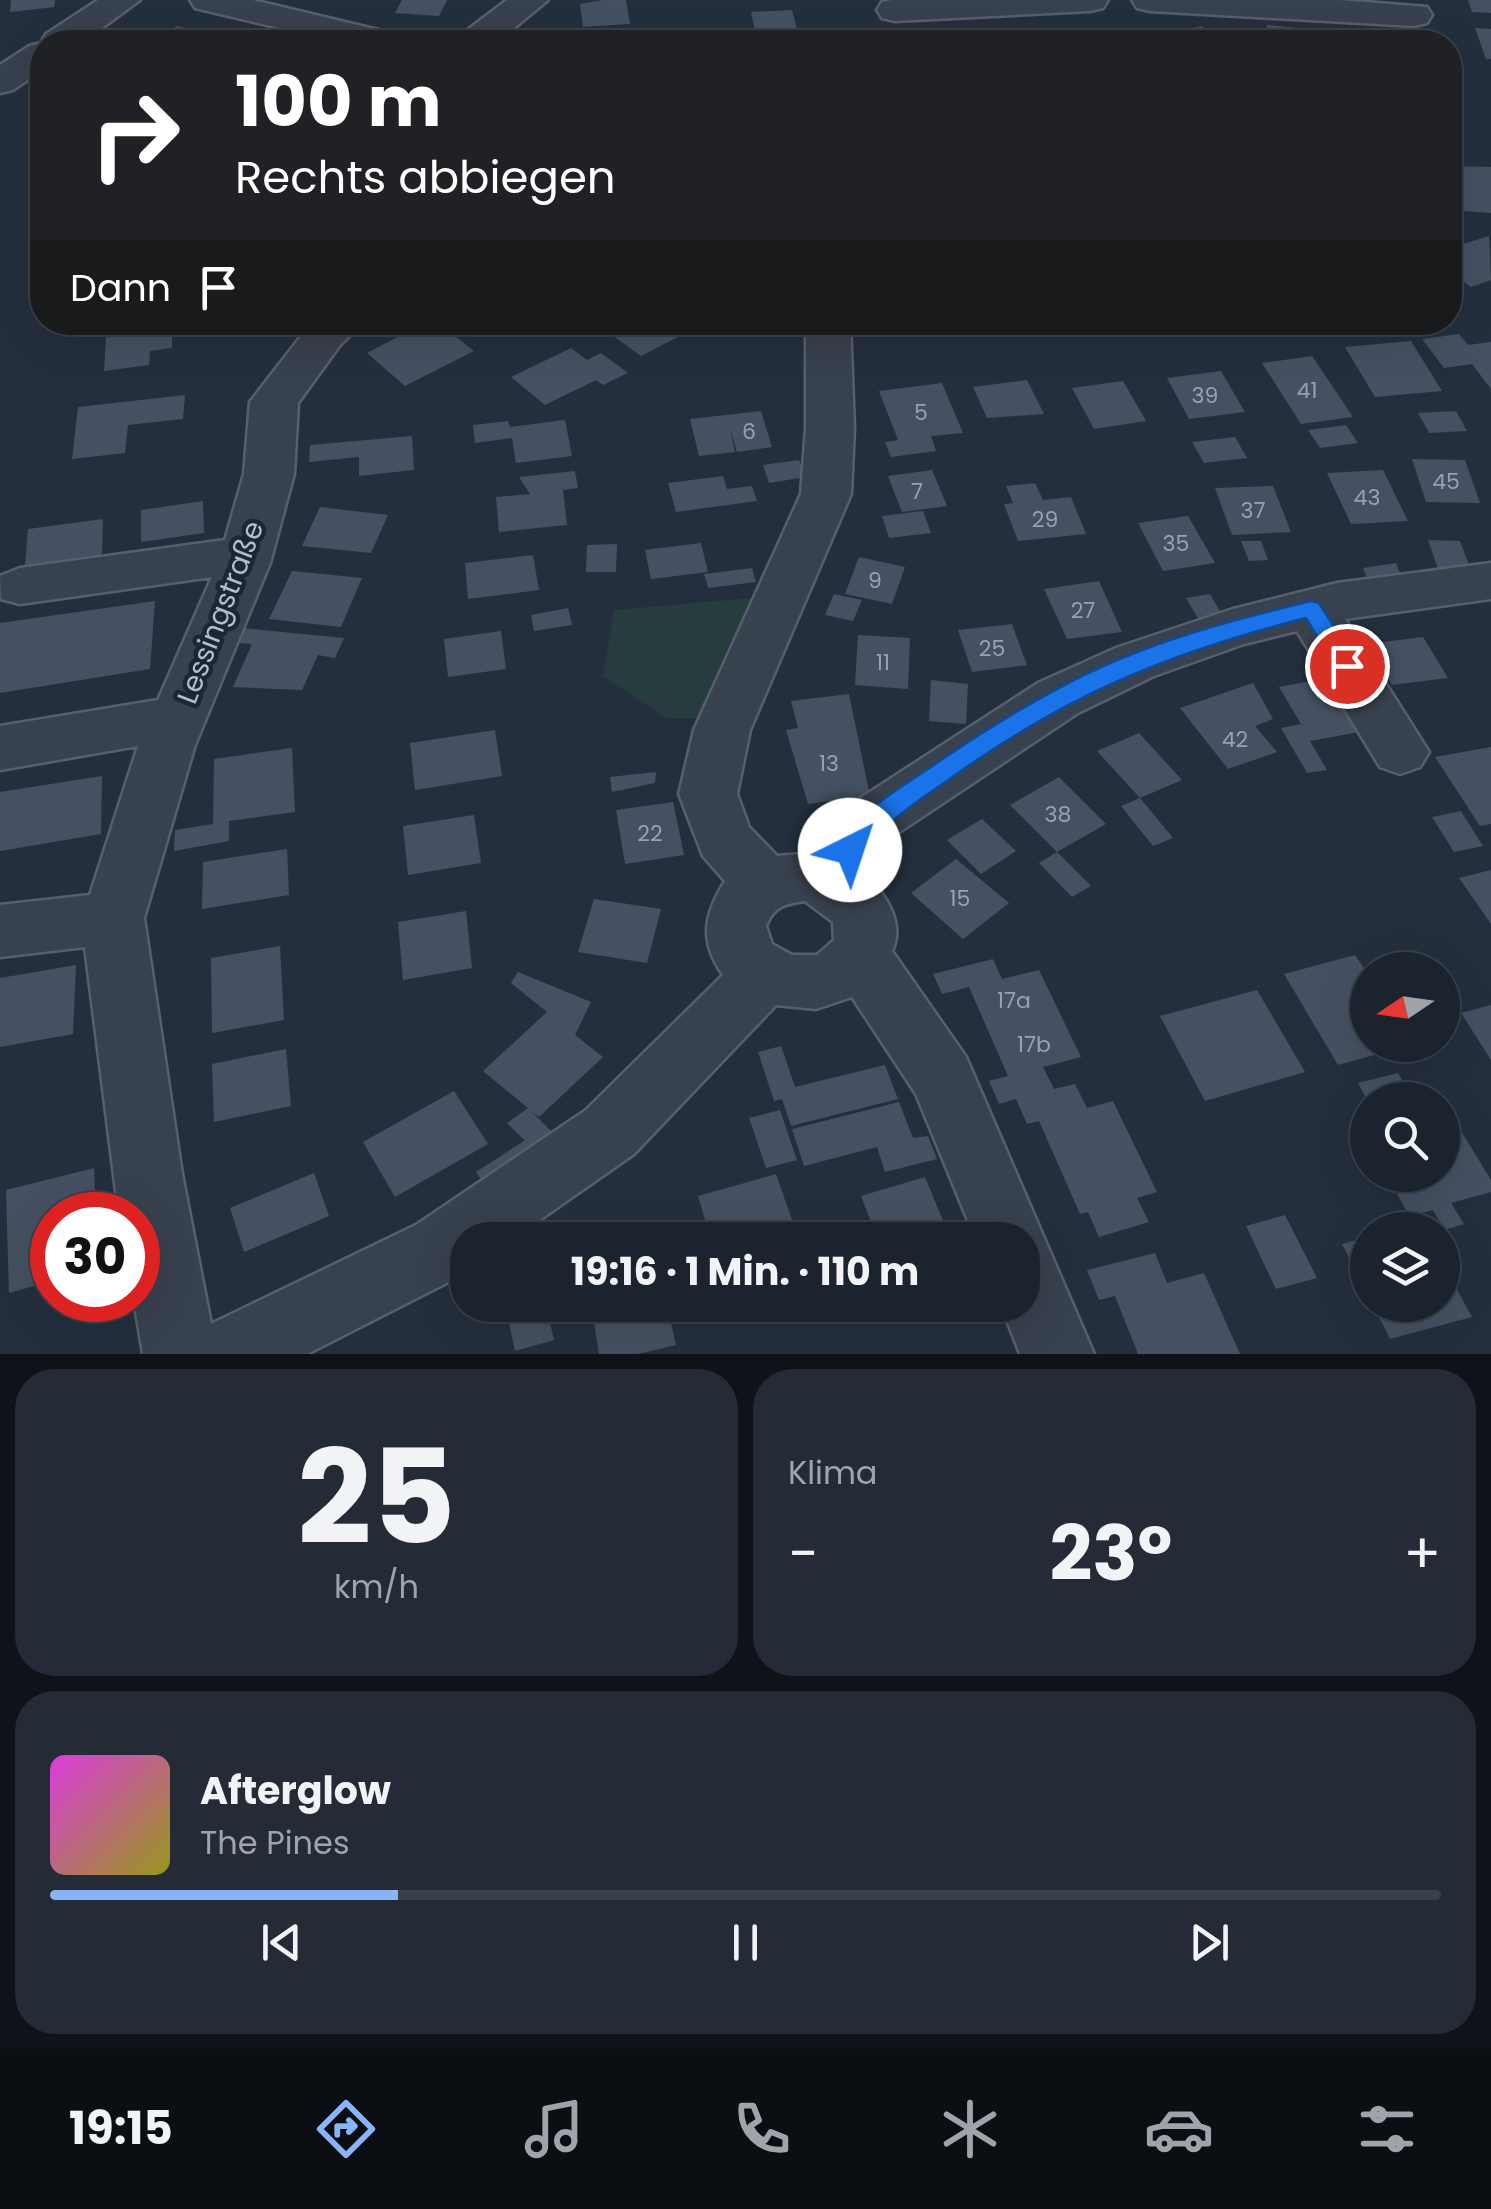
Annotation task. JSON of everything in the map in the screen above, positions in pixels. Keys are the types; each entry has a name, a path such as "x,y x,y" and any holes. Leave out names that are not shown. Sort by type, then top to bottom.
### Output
{"street":[{"path":"77,30 122,0"},
{"path":"208,0 332,30"},
{"path":"491,30 530,0"},
{"path":"894,10 1090,0"},
{"path":"1150,0 1412,19"},
{"path":"0,82 30,62"},
{"name":"Lessingstraße","path":"180,1354 147,1174 113,918 179,718 246,555 269,474 274,402 324,335"},
{"path":"765,884 724,840 708,794 722,730 826,494 830,428 828,335"},
{"path":"20,586 246,555"},
{"path":"826,881 874,819 1058,698 1136,662 1233,628 1311,608 1491,581"},
{"path":"1311,608 1400,752"},
{"path":"0,748 179,718"},
{"path":"806,876 826,881 857,904 865,938 860,955 846,970 817,982 784,982 748,962 738,945 735,928 739,910 749,896 765,884 806,876"},
{"path":"0,931 113,918"},
{"path":"860,955 943,1078 1004,1222"},
{"path":"230,1354 441,1249 610,1132 764,974"},
{"path":"1040,1311 1057,1354"}],"green space":[{"path":"765,597 715,719 666,718 603,676 614,610"}],"building":[{"path":"11,0 55,0 54,7 10,12"},
{"path":"402,0 447,0 439,16 395,13"},
{"path":"626,0 630,24 583,27 580,4"},
{"path":"1468,0 1491,0 1491,13 1472,12"},
{"path":"792,10 797,30 755,30 751,12"},
{"path":"1267,25 1316,30 1267,30"},
{"path":"1475,28 1491,29 1491,59 1486,59"},
{"path":"1462,166 1491,167 1491,213 1462,211"},
{"path":"1489,236 1491,280 1471,287 1462,280 1462,244"},
{"path":"172,335 172,348 150,351 149,365 104,371 106,337"},
{"path":"401,335 454,335 474,351 405,386 367,353"},
{"path":"612,335 680,336 641,356"},
{"path":"1460,335 1468,345 1491,342 1491,389 1472,364 1444,368 1422,339"},
{"path":"1411,341 1442,391 1375,397 1345,347"},
{"path":"571,348 587,360 601,353 628,373 603,385 596,380 545,405 511,377"},
{"path":"1312,356 1353,417 1301,424 1262,363"},
{"path":"1221,371 1245,412 1189,419 1167,378"},
{"path":"1027,380 1044,414 987,418 973,387"},
{"path":"1123,381 1146,421 1094,429 1072,388"},
{"path":"942,383 963,433 931,436 936,451 891,457 885,442 898,440 879,391"},
{"path":"185,395 183,419 128,425 125,453 72,459 78,407"},
{"path":"761,411 772,447 737,452 730,428 735,452 699,456 690,419"},
{"path":"1456,411 1467,431 1429,433 1418,413"},
{"path":"565,420 572,456 516,463 512,438 475,443 473,425 508,421 510,427"},
{"path":"1346,425 1358,443 1320,448 1308,430"},
{"path":"412,436 414,470 359,476 359,457 309,462 310,445"},
{"path":"1235,437 1247,458 1204,463 1192,442"},
{"path":"1412,459 1465,460 1480,503 1426,502"},
{"path":"799,460 806,477 769,483 763,465"},
{"path":"932,470 947,506 902,512 888,476"},
{"path":"1383,470 1408,521 1351,524 1327,473"},
{"path":"575,471 578,488 563,490 567,525 499,532 496,497 530,494 519,477"},
{"path":"723,476 727,489 752,486 757,501 676,512 668,483"},
{"path":"1035,483 1043,500 1071,497 1086,534 1018,541 1004,504 1013,503 1006,486"},
{"path":"1273,486 1291,532 1232,535 1215,488"},
{"path":"203,501 204,533 141,542 141,510"},
{"path":"320,507 388,515 371,553 302,546"},
{"path":"923,511 931,533 889,538 882,516"},
{"path":"1188,516 1215,563 1163,571 1138,523"},
{"path":"103,519 102,555 25,566 28,529"},
{"path":"1428,540 1460,541 1472,573 1439,572"},
{"path":"1241,541 1261,541 1268,560 1249,561"},
{"path":"701,543 708,572 651,579 645,550"},
{"path":"617,544 616,572 586,572 587,545"},
{"path":"533,555 539,590 468,599 465,563"},
{"path":"859,557 905,567 892,604 845,594"},
{"path":"1396,563 1403,581 1370,586 1363,568"},
{"path":"752,568 756,582 708,588 704,574"},
{"path":"292,571 362,578 341,627 269,619"},
{"path":"1099,581 1122,632 1067,639 1044,589"},
{"path":"834,594 862,600 853,621 825,615"},
{"path":"1210,594 1226,621 1202,625 1186,598"},
{"path":"155,601 150,669 0,693 0,623"},
{"path":"568,608 572,625 534,631 531,615"},
{"path":"1012,624 1027,665 972,672 958,630"},
{"path":"242,628 344,638 335,658 318,655 302,690 233,687 252,644 236,643"},
{"path":"501,631 506,669 448,677 444,639"},
{"path":"858,635 910,638 908,689 855,685"},
{"path":"1423,637 1448,678 1392,685 1368,644"},
{"path":"1337,676 1370,730 1310,741 1327,770 1307,773 1281,728 1301,724 1279,687"},
{"path":"931,680 968,684 966,724 929,721"},
{"path":"1253,683 1273,719 1255,726 1277,752 1228,769 1180,708"},
{"path":"849,694 870,796 808,804 786,730 798,728 791,701"},
{"path":"495,730 502,776 415,790 410,743"},
{"path":"1139,733 1182,780 1140,798 1097,751"},
{"path":"1491,747 1491,824 1480,826 1435,757"},
{"path":"292,748 295,812 229,821 229,841 174,851 175,830 213,824 214,759"},
{"path":"656,772 655,783 612,792 610,777"},
{"path":"102,776 101,834 0,851 0,792"},
{"path":"1059,777 1106,824 1057,852 1010,805"},
{"path":"1140,798 1173,838 1153,846 1121,806"},
{"path":"673,802 684,855 625,864 616,810"},
{"path":"1461,811 1483,846 1454,852 1432,817"},
{"path":"474,815 481,863 408,875 403,826"},
{"path":"982,819 1016,851 981,874 947,840"},
{"path":"287,849 289,895 202,909 203,862"},
{"path":"1057,852 1091,886 1072,897 1039,863"},
{"path":"956,859 1009,903 963,939 911,893"},
{"path":"1491,870 1491,924 1459,878"},
{"path":"594,899 661,909 647,963 578,952"},
{"path":"466,911 472,968 403,980 398,922"},
{"path":"280,946 284,1020 212,1033 211,958"},
{"path":"1350,956 1350,1062 1338,1065 1284,974"},
{"path":"993,959 1002,979 1039,970 1081,1057 1043,1067 1054,1089 1075,1084 1087,1108 1113,1101 1157,1192 1137,1198 1149,1222 1099,1237 1088,1212 1080,1214 1039,1121 1027,1124 1016,1099 999,1104 989,1081 1008,1076 969,987 942,994 933,974"},
{"path":"76,965 73,1034 0,1047 0,978"},
{"path":"518,972 591,1002 575,1035 603,1057 539,1117 531,1111 574,1154 555,1170 507,1123 528,1108 483,1071 547,1012 511,983"},
{"path":"1257,990 1305,1072 1205,1101 1160,1016"},
{"path":"1491,1005 1491,1060 1461,1013"},
{"path":"781,1046 795,1087 885,1065 898,1099 791,1126 782,1099 774,1101 758,1052"},
{"path":"286,1049 291,1106 214,1122 212,1064"},
{"path":"1398,1073 1403,1082 1362,1082"},
{"path":"454,1091 488,1144 395,1197 363,1142"},
{"path":"899,1102 913,1138 928,1136 937,1159 885,1172 877,1147 804,1166 792,1129"},
{"path":"780,1110 797,1160 766,1168 749,1118"},
{"path":"1460,1129 1491,1180 1491,1192 1451,1203 1457,1212 1407,1212 1396,1192 1460,1192"},
{"path":"527,1139 547,1166 495,1200 476,1172"},
{"path":"94,1168 95,1192 30,1192 30,1287 9,1293 6,1190"},
{"path":"314,1173 329,1216 244,1252 230,1208"},
{"path":"776,1174 793,1222 706,1222 698,1196"},
{"path":"925,1177 944,1222 871,1222 861,1196"},
{"path":"1285,1215 1317,1278 1276,1289 1246,1226"},
{"path":"1350,1242 1350,1260 1342,1244"},
{"path":"1155,1253 1167,1283 1204,1273 1240,1354 1138,1354 1115,1296 1099,1300 1087,1270"},
{"path":"1460,1295 1472,1317 1460,1320"},
{"path":"509,1322 550,1322 554,1340 515,1351"},
{"path":"594,1322 671,1322 676,1345 638,1354 599,1354"},
{"path":"1382,1322 1453,1322 1390,1339"}],"route":[{"path":"850,850 874,819 959,760 1058,698 1136,662 1233,628 1311,608 1347,666"}]}
